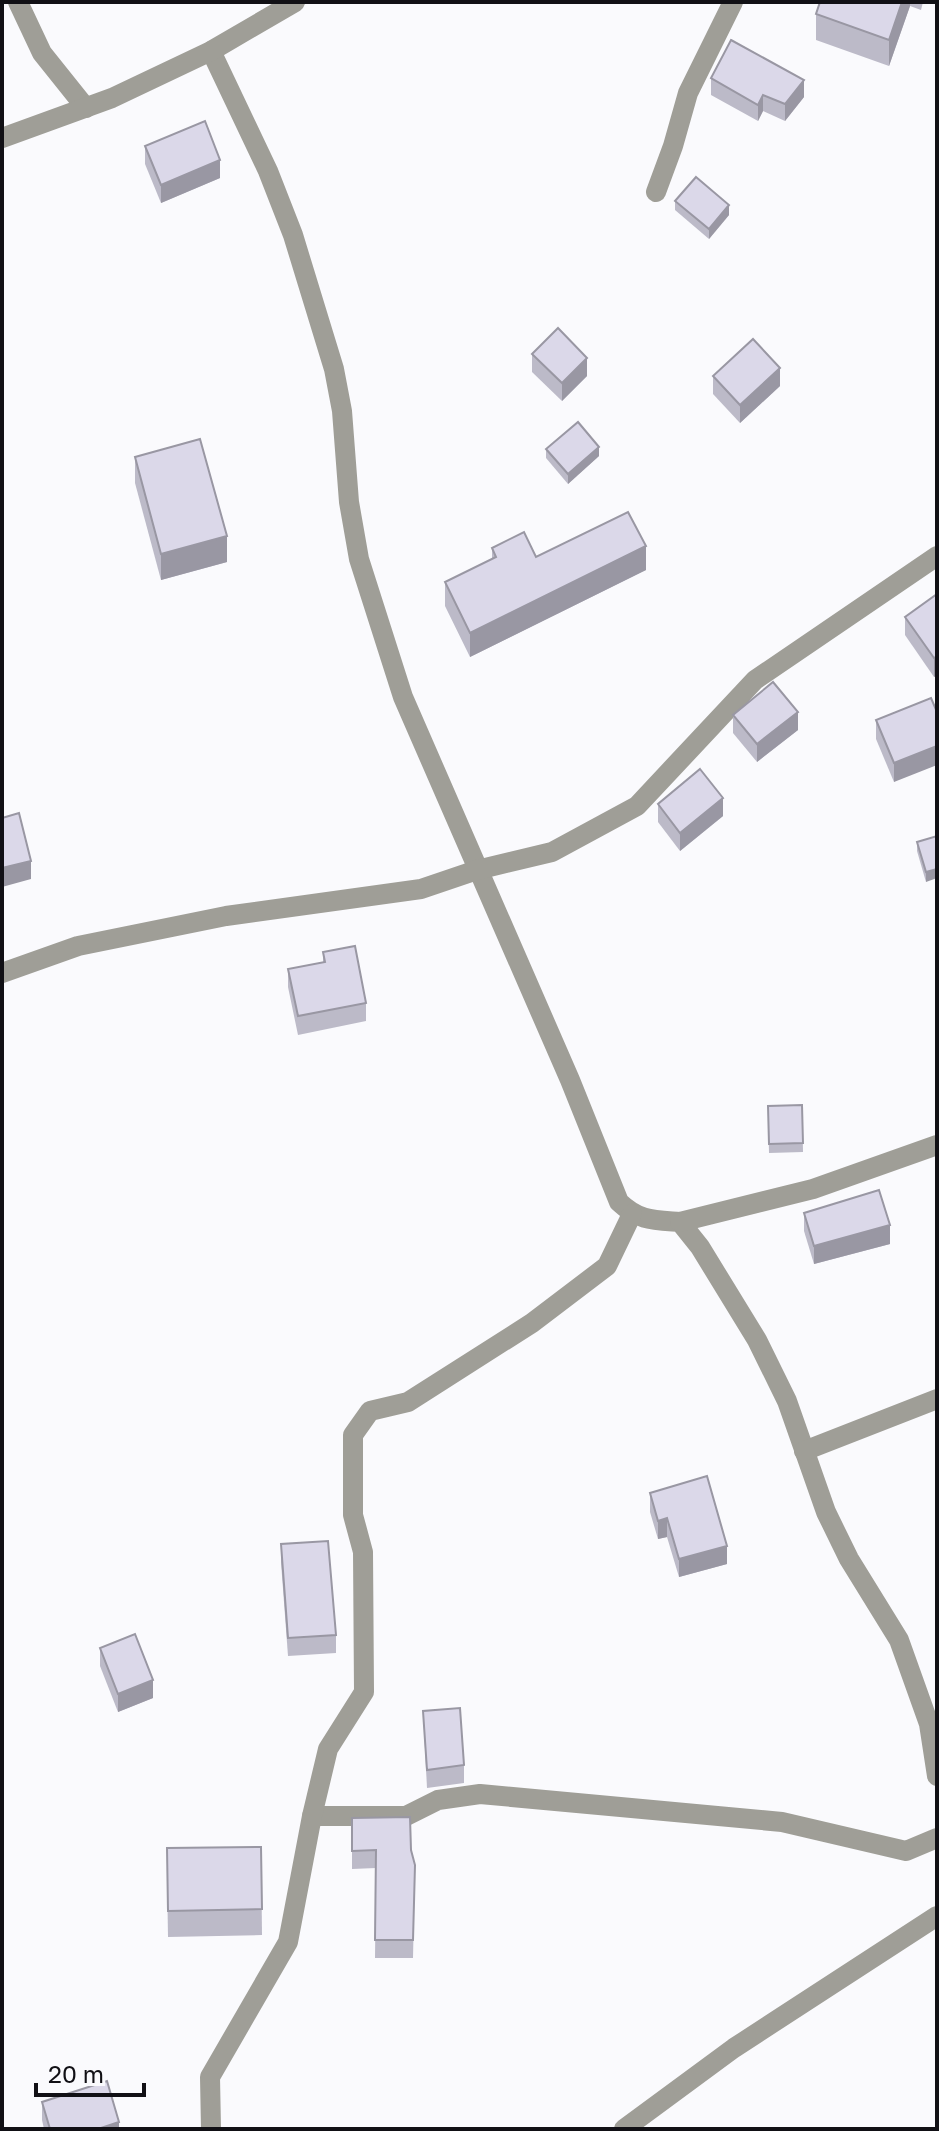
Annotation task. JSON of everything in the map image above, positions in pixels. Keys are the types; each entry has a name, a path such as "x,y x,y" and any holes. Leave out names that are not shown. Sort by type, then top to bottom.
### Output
{"street":[{"path":"18,2 42,53 86,108"},
{"path":"2,138 86,108 211,51 295,2"},
{"path":"656,192 688,93 733,2"},
{"path":"211,51 268,171 293,235 334,369 342,411 349,502 359,559 403,697 570,1080 619,1202 632,1214 649,1220 680,1222 813,1189 937,1145"},
{"path":"2,973 78,946 226,916 421,889 477,870 552,852 637,806 755,680 937,556"},
{"path":"211,2129 210,2077 288,1942 328,1749 364,1692 363,1552 353,1515 353,1435 370,1411 408,1402 532,1323 607,1266 632,1214"},
{"path":"680,1222 700,1247 757,1340 787,1401 826,1512 849,1559 899,1640 929,1724 937,1776"},
{"path":"804,1451 937,1399"},
{"path":"312,1816 406,1816 438,1800 480,1794 782,1822 906,1851 937,1838"},
{"path":"624,2129 734,2048 937,1916"}],"building":[{"path":"820,2 902,2 889,40 816,14"},
{"path":"731,40 804,80 785,104 763,95 758,105 711,78"},
{"path":"205,121 220,160 161,185 145,146"},
{"path":"696,177 729,205 709,229 675,201"},
{"path":"558,328 587,358 562,383 532,354"},
{"path":"753,339 780,368 740,405 713,376"},
{"path":"578,422 599,447 568,474 546,449"},
{"path":"200,439 227,536 161,554 135,457"},
{"path":"628,512 646,546 470,633 445,582 496,557 492,548 524,532 536,557"},
{"path":"937,594 937,656 934,658 905,617"},
{"path":"773,682 798,712 757,744 733,715"},
{"path":"931,698 937,712 937,746 894,763 876,720"},
{"path":"700,769 723,798 680,833 658,804"},
{"path":"19,813 31,861 2,868 2,818"},
{"path":"937,836 937,869 926,872 917,842"},
{"path":"355,946 366,1003 298,1016 288,969 325,962 323,952"},
{"path":"802,1105 803,1143 769,1144 768,1106"},
{"path":"879,1190 890,1225 814,1246 804,1213"},
{"path":"707,1476 727,1546 679,1559 667,1518 658,1521 650,1493"},
{"path":"328,1541 336,1635 288,1638 281,1544"},
{"path":"135,1634 153,1680 118,1694 100,1648"},
{"path":"460,1708 464,1765 427,1770 423,1711"},
{"path":"410,1817 411,1850 415,1865 413,1940 375,1940 376,1850 352,1851 352,1818"},
{"path":"261,1847 262,1909 168,1911 167,1848"},
{"path":"107,2081 119,2122 98,2129 50,2129 42,2102"}]}
